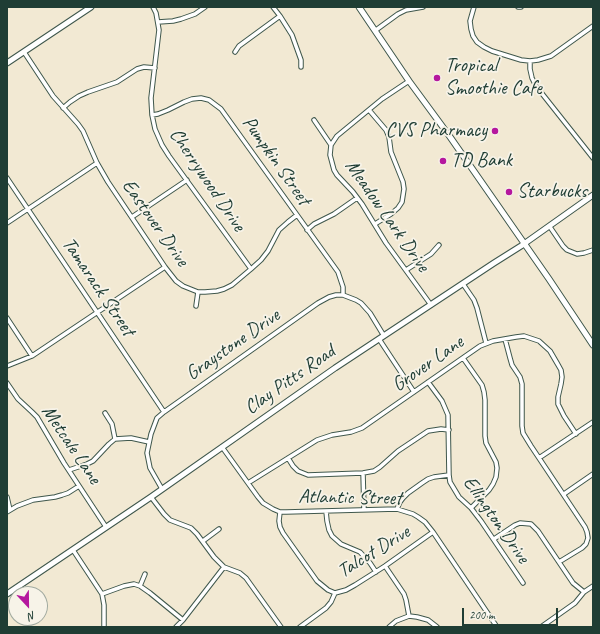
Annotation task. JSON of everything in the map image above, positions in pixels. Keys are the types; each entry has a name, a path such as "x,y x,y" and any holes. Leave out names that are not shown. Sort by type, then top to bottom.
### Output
{"street":[{"path":"8,61 91,7"},
{"name":"Cherrywood Drive","path":"153,7 159,30 151,98 155,129 162,145 251,269"},
{"path":"158,22 181,19 195,14 205,7"},
{"path":"273,7 292,35 302,60 301,67"},
{"path":"359,7 550,279 593,344"},
{"path":"376,30 406,10 423,7"},
{"path":"474,7 470,21 473,36 477,42 492,51 521,60 538,60 551,56 593,26"},
{"path":"236,52 239,46 280,16"},
{"name":"Eastover Drive","path":"24,52 53,96 83,131 97,163 108,182 165,267 183,286 198,292 211,292 224,289 232,285 261,260 268,251 279,230 297,215"},
{"path":"530,61 532,78 536,86 593,158"},
{"path":"63,108 79,96 117,82 136,69 144,67 155,68"},
{"name":"Meadow Lark Drive","path":"409,80 382,99 337,136 331,146 330,155 334,170 357,198 386,243 431,305"},
{"name":"Pumpkin Street","path":"152,115 158,114 192,99 201,98 216,104 338,272 343,287 343,295"},
{"path":"369,110 386,130 389,137 391,152 403,182 404,189 402,202 398,208 375,224"},
{"path":"314,120 331,146"},
{"path":"7,223 97,163"},
{"name":"Tamarack Street","path":"7,178 164,412"},
{"path":"132,217 187,180"},
{"name":"Clay Pitts Road","path":"7,594 151,497 336,368 550,227 593,195"},
{"path":"307,230 314,224 334,214 357,198"},
{"path":"550,227 567,250 577,254 592,251"},
{"path":"406,270 431,254 439,245"},
{"path":"7,366 32,356 165,267"},
{"path":"463,284 474,300 486,343"},
{"path":"196,306 198,292"},
{"path":"343,295 361,303 370,313 382,338 414,392"},
{"name":"Graystone Drive","path":"162,489 150,468 147,453 148,442 157,418 318,303 330,297 343,295"},
{"path":"7,318 32,356"},
{"name":"Grover Lane","path":"248,482 321,439 332,435 345,434 357,430 382,415 486,343 524,336 539,341 550,351 560,370 561,384 558,404 576,434"},
{"path":"505,339 512,365 520,377 522,384 523,433 564,494 587,532 588,538 586,544 559,562"},
{"path":"463,358 478,380 484,392 486,400 486,443 496,462 497,468 496,477 493,484 471,508"},
{"name":"Ellington Drive","path":"428,382 442,401 448,415 448,475 450,482 456,492 481,521 523,583"},
{"name":"Metcale Lane","path":"7,383 18,399 32,412 106,527"},
{"path":"105,413 112,424 115,439"},
{"path":"539,458 593,422"},
{"path":"288,458 293,466 308,475 363,473 374,471 398,451 428,431 441,429 449,430"},
{"path":"69,470 92,461 115,439 131,438 148,442"},
{"name":"Atlantic Street","path":"222,448 263,503 280,512 397,509 418,517 434,532 497,627"},
{"path":"363,473 364,510"},
{"path":"564,494 593,474"},
{"path":"397,509 403,498 422,483 434,477 448,475"},
{"path":"7,497 8,511 33,500 55,497 68,493 79,486"},
{"path":"151,497 170,520 191,528 224,567 240,573 246,578 281,627"},
{"path":"326,511 327,522 332,536 341,544 360,552 376,572"},
{"name":"Talcot Drive","path":"280,512 279,521 283,533 317,581 322,586 335,593 351,588 434,532"},
{"path":"494,539 515,525 520,523 531,524 534,526 573,583 584,592"},
{"path":"203,541 219,529"},
{"path":"73,550 102,594 104,605 104,627"},
{"path":"385,566 404,594 409,616"},
{"path":"176,627 224,567"},
{"path":"140,586 145,574"},
{"path":"102,594 134,584 150,593 183,620"},
{"path":"541,627 575,603 584,592 593,586"},
{"path":"300,627 326,608 331,602 335,593"},
{"path":"389,627 396,621 409,616 428,620 437,627"}],"place":[{"name":"Tropical Smoothie Cafe","path":"437,78"},
{"name":"CVS Pharmacy","path":"495,131"},
{"name":"TD Bank","path":"443,161"},
{"name":"Starbucks","path":"509,192"}]}
